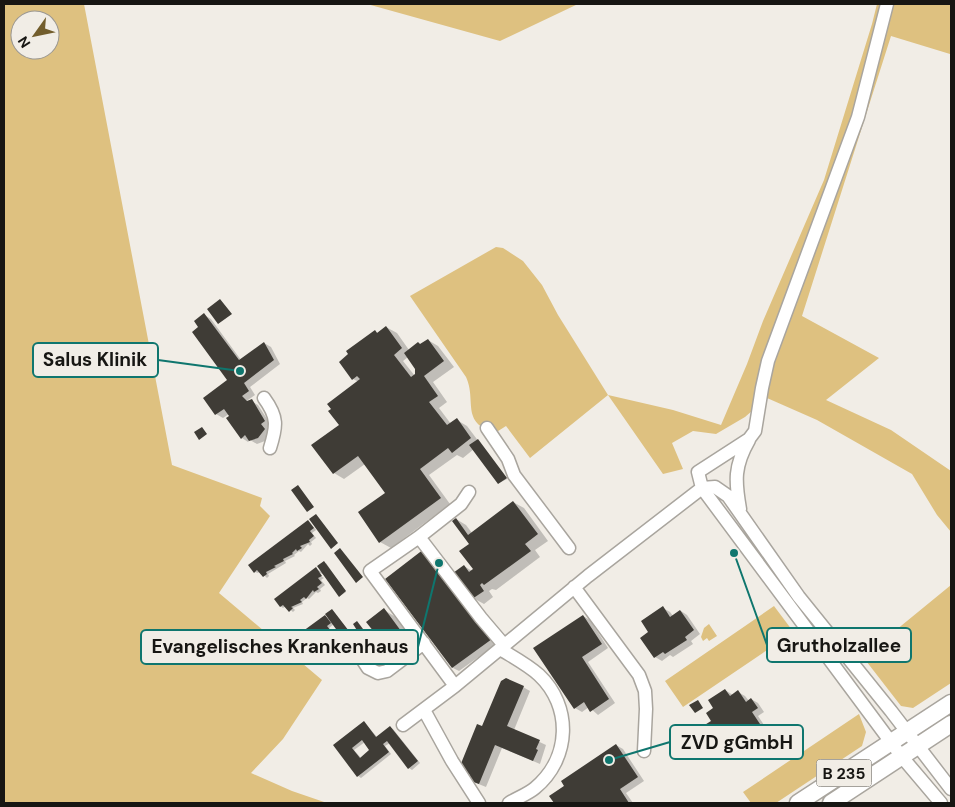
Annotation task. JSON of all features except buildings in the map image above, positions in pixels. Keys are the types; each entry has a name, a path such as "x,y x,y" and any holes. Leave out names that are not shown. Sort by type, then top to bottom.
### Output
{"main road":[{"name":"B 235","path":"798,803 951,702"},
{"name":"B 235","path":"831,803 951,724"}],"street":[{"path":"741,514 736,487 737,468 749,439 755,431 768,361 858,117 888,4"},
{"path":"264,398 273,410 276,421 270,448"},
{"path":"487,428 508,459 514,475 569,548"},
{"path":"749,439 698,472 702,488 902,757 941,803"},
{"path":"403,725 455,686 574,587 702,488 715,487 728,496 799,597 951,789"},
{"path":"455,686 370,571 462,504 469,492"},
{"path":"419,536 502,647 539,674 556,696 564,724 561,750 549,772 536,788 509,803"},
{"path":"574,587 639,675 645,691 644,751"},
{"path":"352,644 368,668 378,673 387,670 424,643"},
{"path":"424,710 452,761 479,803"}],"shaded area":[{"path":"4,4 84,4 172,465 262,498 260,506 270,516 219,593 322,680 283,739 251,773 292,791 327,803 4,803"},
{"path":"367,4 578,4 500,41"},
{"path":"877,4 951,4 950,54 891,36 802,316 879,358 826,400 891,430 951,471 951,532 937,515 912,474 817,420 767,398 745,417 716,434 693,431 672,443 683,469 663,474 608,395 673,410 721,425 763,321 824,180"},
{"path":"496,247 503,248 523,261 542,285 558,315 608,395 530,458 506,426 495,433 477,423 473,417 466,377 410,296"},
{"path":"951,585 951,683 913,708 901,706 863,657"},
{"path":"774,606 792,630 788,636 683,707 665,681"},
{"path":"709,624 717,636 709,641 707,638 703,641 701,637 704,628"},
{"path":"859,714 866,732 862,746 776,803 751,803 743,792"}],"place":[{"name":"Salus Klinik","path":"240,371"},
{"name":"Grutholzallee","path":"734,553"},
{"name":"Evangelisches Krankenhaus","path":"439,563"},
{"name":"ZVD gGmbH","path":"609,760"}]}
